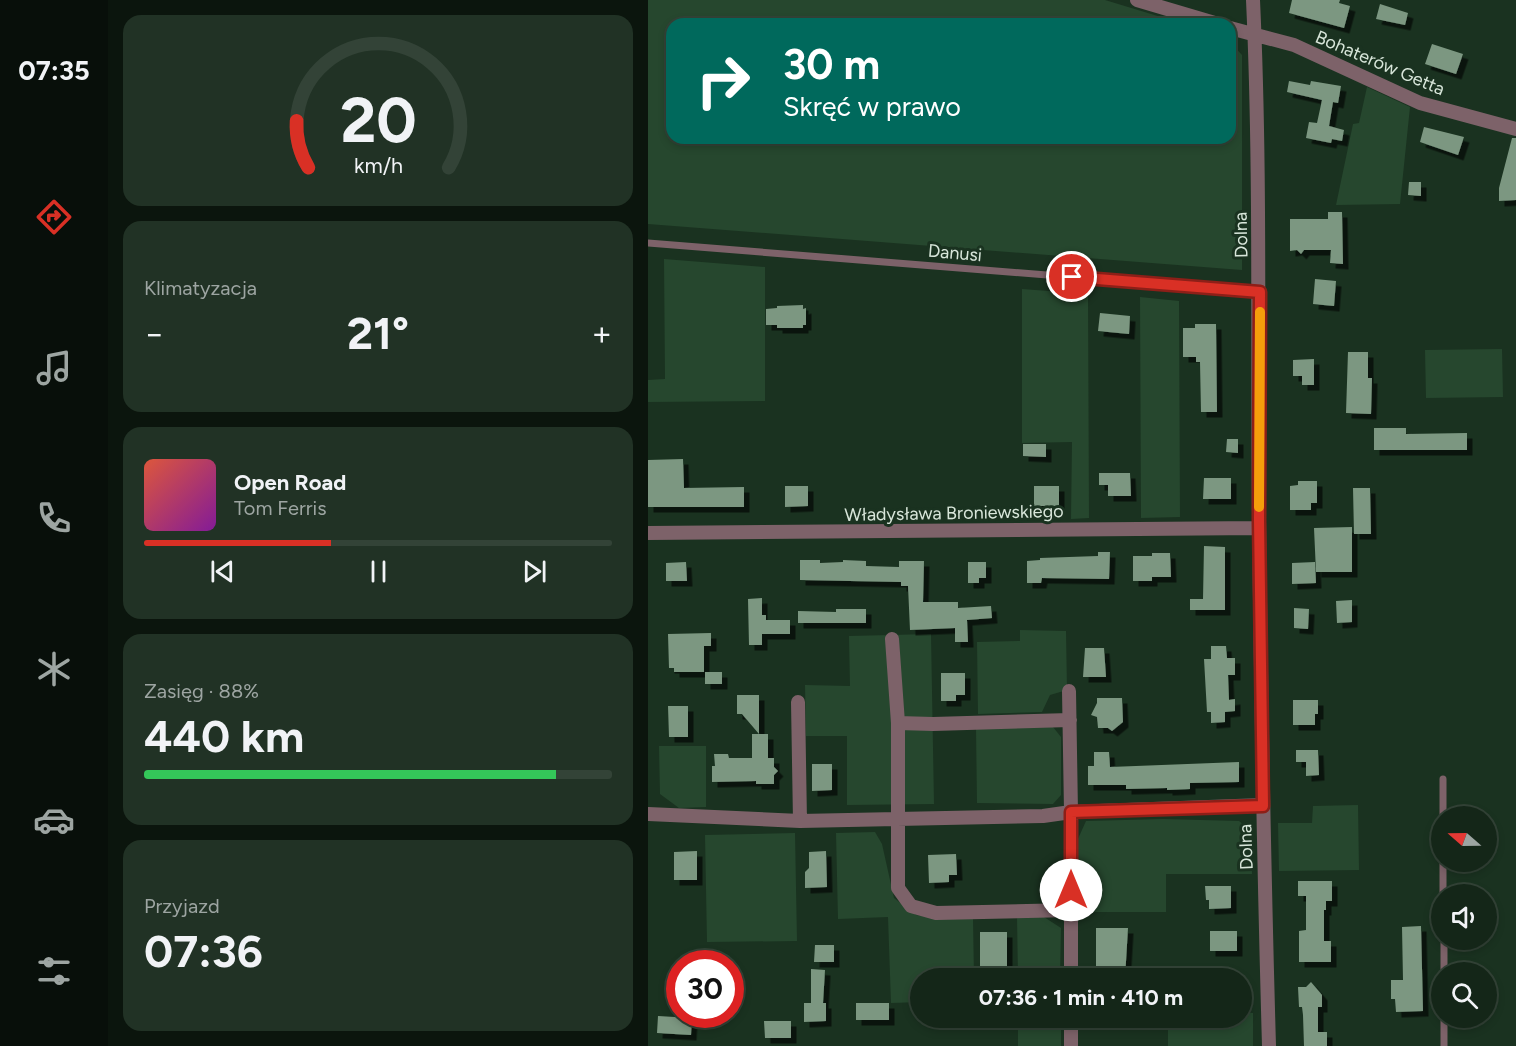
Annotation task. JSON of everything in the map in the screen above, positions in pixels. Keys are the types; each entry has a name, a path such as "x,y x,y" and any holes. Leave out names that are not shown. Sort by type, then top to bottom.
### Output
{"street":[{"path":"1137,0 1198,18"},
{"name":"Dolna","path":"1253,0 1260,292 1259,528 1269,1046"},
{"name":"Bohaterów Getta","path":"1236,30 1294,45 1420,103 1516,129"},
{"name":"Władysława Broniewskiego","path":"648,532 1259,528"},
{"path":"892,639 898,723 898,888 911,906 936,913 1071,910"},
{"path":"1069,691 1071,968"},
{"path":"798,702 800,820"},
{"path":"898,723 1070,720"},
{"path":"648,814 800,820 1043,816 1071,812 1263,806"},
{"path":"1071,1028 1071,1046"}],"lane":[{"name":"Danusi","path":"648,243 1260,292"},
{"path":"1443,779 1443,806"},
{"path":"1444,1028 1444,1046"}],"green space":[{"path":"648,0 1105,0 1164,18 666,18 666,144 1236,144 1236,48 1242,55 1242,270 648,224"},
{"path":"1367,87 1410,107 1400,204 1336,205 1353,124 1359,123"},
{"path":"664,259 765,267 765,401 648,402 648,380 665,379"},
{"path":"1022,289 1088,294 1089,518 1071,519 1072,442 1022,443"},
{"path":"1140,297 1179,301 1180,517 1141,518"},
{"path":"1502,349 1503,397 1426,398 1425,350"},
{"path":"1020,630 1066,631 1067,690 1050,695 1042,712 978,714 977,642 1020,641"},
{"path":"931,634 934,804 847,805 847,736 806,736 805,685 850,686 849,636"},
{"path":"1053,727 1061,737 1061,795 1053,804 977,803 976,728"},
{"path":"659,746 706,746 706,807 679,808 660,794"},
{"path":"1358,805 1359,870 1279,871 1278,823 1312,823 1313,806"},
{"path":"1163,819 1239,821 1251,831 1252,874 1166,874 1166,912 1077,912 1077,841 1086,821"},
{"path":"875,832 882,844 894,898 916,915 942,919 973,918 974,968 910,968 910,1002 891,1003 888,917 838,919 836,833"},
{"path":"795,833 797,941 707,942 705,835"},
{"path":"1017,917 1044,917 1061,928 1060,968 1018,968"},
{"path":"1253,1013 1253,1046 1168,1046 1168,1028 1252,1028"},
{"path":"1018,1028 1061,1028 1061,1046 1018,1046"}],"building":[{"path":"1292,0 1340,0 1339,3 1350,6 1344,28 1289,13"},
{"path":"1380,4 1408,13 1405,25 1376,19"},
{"path":"1432,44 1463,54 1456,74 1425,64"},
{"path":"1289,81 1310,85 1311,81 1341,86 1338,103 1333,102 1329,126 1344,130 1342,141 1332,139 1331,143 1306,138 1309,122 1317,123 1322,100 1287,92"},
{"path":"1424,127 1464,137 1458,155 1420,142"},
{"path":"1512,138 1516,138 1516,200 1499,201 1499,188"},
{"path":"1409,182 1421,182 1421,196 1408,195"},
{"path":"1328,212 1342,212 1343,264 1330,263 1331,250 1304,250 1301,254 1297,250 1290,251 1290,219 1328,219"},
{"path":"1315,279 1336,281 1334,306 1313,304"},
{"path":"803,305 803,309 806,308 806,325 803,325 803,328 777,328 777,325 766,325 766,309 777,308 777,306"},
{"path":"1100,313 1130,316 1129,334 1098,331"},
{"path":"1195,324 1216,324 1217,412 1201,412 1200,362 1196,362 1196,357 1183,357 1183,328 1195,328"},
{"path":"1348,352 1368,352 1368,378 1372,378 1371,414 1346,413"},
{"path":"1314,359 1314,385 1302,385 1302,376 1293,376 1293,360"},
{"path":"1374,428 1406,428 1406,434 1467,433 1467,450 1374,450"},
{"path":"1227,439 1238,439 1238,453 1226,452"},
{"path":"1023,444 1046,444 1046,457 1023,456"},
{"path":"683,459 684,488 744,487 744,507 648,507 648,460"},
{"path":"1099,473 1130,473 1131,496 1108,496 1108,485 1099,485"},
{"path":"1204,478 1231,478 1231,499 1203,499"},
{"path":"1298,481 1317,481 1317,503 1311,503 1311,510 1290,510 1290,486 1298,485"},
{"path":"785,486 808,486 808,506 785,507"},
{"path":"1034,486 1059,486 1059,506 1034,506"},
{"path":"1353,488 1370,488 1371,534 1354,534"},
{"path":"1352,527 1352,572 1316,572 1314,528"},
{"path":"1204,546 1225,547 1225,610 1190,610 1190,599 1203,599"},
{"path":"1098,552 1110,552 1109,579 1042,578 1041,583 1027,583 1027,561 1040,560 1040,558 1098,556"},
{"path":"1152,553 1170,553 1171,577 1152,577 1152,581 1133,581 1133,556 1152,556"},
{"path":"800,560 820,560 820,563 843,562 843,560 866,561 866,566 899,567 899,561 924,561 923,602 958,602 958,608 991,606 992,618 967,620 968,642 955,642 955,628 910,630 908,586 901,586 901,582 800,580"},
{"path":"686,562 687,581 666,581 666,563"},
{"path":"968,562 986,562 986,578 979,578 979,583 968,583"},
{"path":"1315,562 1316,583 1292,584 1292,563"},
{"path":"762,598 762,615 766,615 766,620 790,620 790,634 762,634 762,645 749,645 748,599"},
{"path":"1352,600 1352,622 1337,623 1336,601"},
{"path":"1294,608 1309,609 1308,629 1294,628"},
{"path":"836,609 866,609 866,623 798,623 798,611 836,612"},
{"path":"711,633 711,646 704,646 704,672 674,672 674,668 669,668 668,634"},
{"path":"1211,646 1226,646 1227,658 1235,658 1235,675 1228,675 1229,700 1235,699 1235,711 1225,712 1225,722 1211,723 1211,712 1207,712 1204,659 1211,659"},
{"path":"1085,648 1104,648 1106,677 1083,677"},
{"path":"705,672 722,672 722,684 705,684"},
{"path":"941,673 965,673 965,695 956,695 956,701 941,701"},
{"path":"737,695 759,695 759,734 742,714 737,714"},
{"path":"1097,698 1122,698 1123,722 1112,731 1108,728 1098,728 1097,717 1091,715"},
{"path":"1293,700 1318,700 1315,725 1293,725"},
{"path":"668,706 688,706 688,737 669,737"},
{"path":"752,734 768,734 768,758 774,758 774,767 778,771 774,775 774,784 756,784 756,781 712,782 712,766 715,766 714,754 728,754 729,758 752,758"},
{"path":"1296,750 1318,750 1319,775 1306,776 1306,762 1296,762"},
{"path":"1094,752 1109,752 1110,767 1239,762 1239,782 1190,783 1190,789 1167,790 1167,788 1126,789 1126,785 1088,785 1088,766 1094,766"},
{"path":"812,764 832,764 832,790 812,791"},
{"path":"697,851 697,880 674,880 674,852"},
{"path":"826,851 827,887 805,888 809,852"},
{"path":"956,854 957,875 949,875 949,882 929,883 928,855"},
{"path":"1298,881 1332,881 1332,901 1326,901 1326,910 1324,910 1324,941 1331,941 1331,962 1299,962 1299,931 1306,930 1306,896 1298,896"},
{"path":"1205,886 1231,886 1231,908 1209,909"},
{"path":"1421,926 1423,1011 1396,1012 1395,999 1391,999 1391,980 1403,980 1402,927"},
{"path":"1096,928 1128,928 1126,968 1096,968"},
{"path":"1210,931 1237,931 1237,951 1210,951"},
{"path":"980,932 1007,932 1007,968 980,968"},
{"path":"815,945 834,945 834,962 814,962"},
{"path":"811,969 825,970 823,1003 826,1003 826,1021 804,1022 804,1003 811,1003"},
{"path":"1311,982 1322,995 1322,1007 1318,1007 1318,1032 1327,1032 1327,1046 1304,1046 1303,1015 1302,1007 1299,1007 1298,987 1306,987"},
{"path":"856,1003 889,1003 889,1020 856,1020"},
{"path":"658,1016 666,1016 666,1028 691,1028 691,1035 657,1033"},
{"path":"764,1021 791,1021 791,1038 765,1038"}],"slow traffic":[{"path":"1259,507 1260,312"}],"route":[{"path":"1071,890 1071,812 1263,806 1259,520 1260,292 1072,277"}]}
